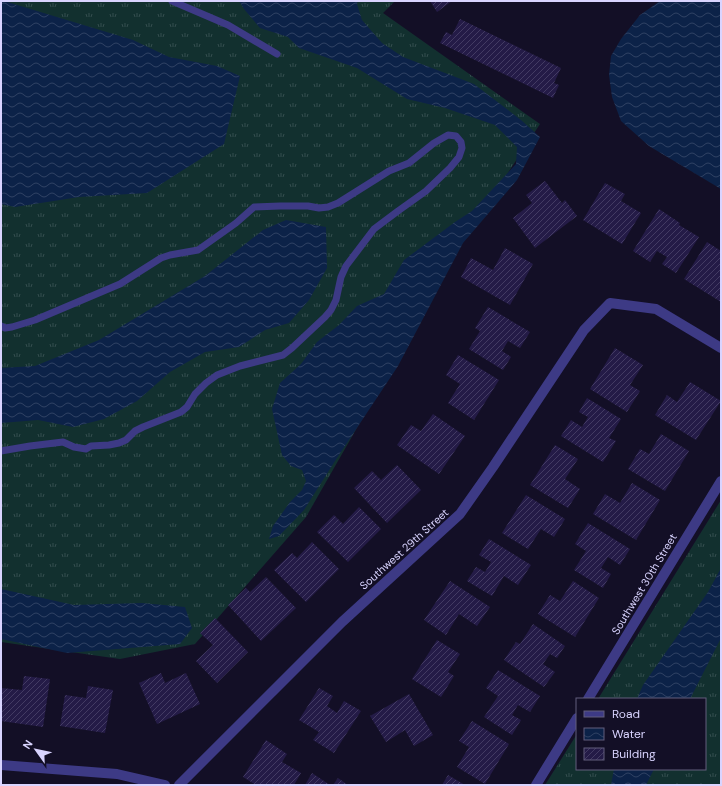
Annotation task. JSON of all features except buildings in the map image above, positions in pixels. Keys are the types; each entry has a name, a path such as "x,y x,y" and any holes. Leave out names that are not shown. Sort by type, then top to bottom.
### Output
{"street":[{"name":"Southwest 29th Street","path":"180,785 342,622 460,514 494,467 584,330 610,303 656,309 721,348"},
{"name":"Southwest 30th Street","path":"589,698 721,481"},
{"path":"536,785 576,720"},
{"path":"1,765 117,774 165,785"}],"lane":[{"path":"172,1 228,25 277,54"},
{"path":"1,326 4,328 12,327 35,320 120,284 161,258 170,254 198,250 236,223 254,207 328,207 338,203 389,171 409,163 434,143 448,135 456,136 461,142 462,148 459,157 450,168 426,191 374,229 346,266 341,277 336,300 331,310 283,355 240,366 217,376 206,383 195,394 187,407 181,412 143,427 135,431 126,440 119,443 91,446 86,449 74,447 63,442 1,451"}],"green space":[{"path":"1,1 395,1 383,13 540,124 466,237 306,517 195,644 120,659 1,642"},
{"path":"721,500 721,785 545,785 576,736 576,770 706,770 706,698 599,698"}],"water":[{"path":"1,1 133,40 169,57 217,66 240,76 224,144 147,193 79,197 15,207 1,204"},
{"path":"239,1 358,1 357,4 362,20 382,43 403,57 474,84 521,120 540,137 517,180 463,243 398,366 304,510 279,536 269,539 273,526 290,502 302,490 306,481 302,470 291,466 282,455 272,409 280,383 301,364 317,342 339,325 357,306 384,294 404,260 472,211 516,164 517,147 495,125 445,108 407,99 357,68 299,48 288,37 260,28"},
{"path":"660,1 721,1 721,189 649,146 621,121 612,97 609,75 611,56 621,39 640,15"},
{"path":"286,220 326,227 327,268 309,300 289,323 265,330 239,347 205,352 170,372 137,401 104,419 73,427 38,420 1,423 1,368 35,366 99,340 205,276 263,230"},
{"path":"721,568 721,638 691,698 637,698 643,685 708,592"},
{"path":"1,589 74,605 142,603 185,607 192,628 180,644 67,653 1,639"},
{"path":"614,770 654,770 646,785 611,785"}]}
